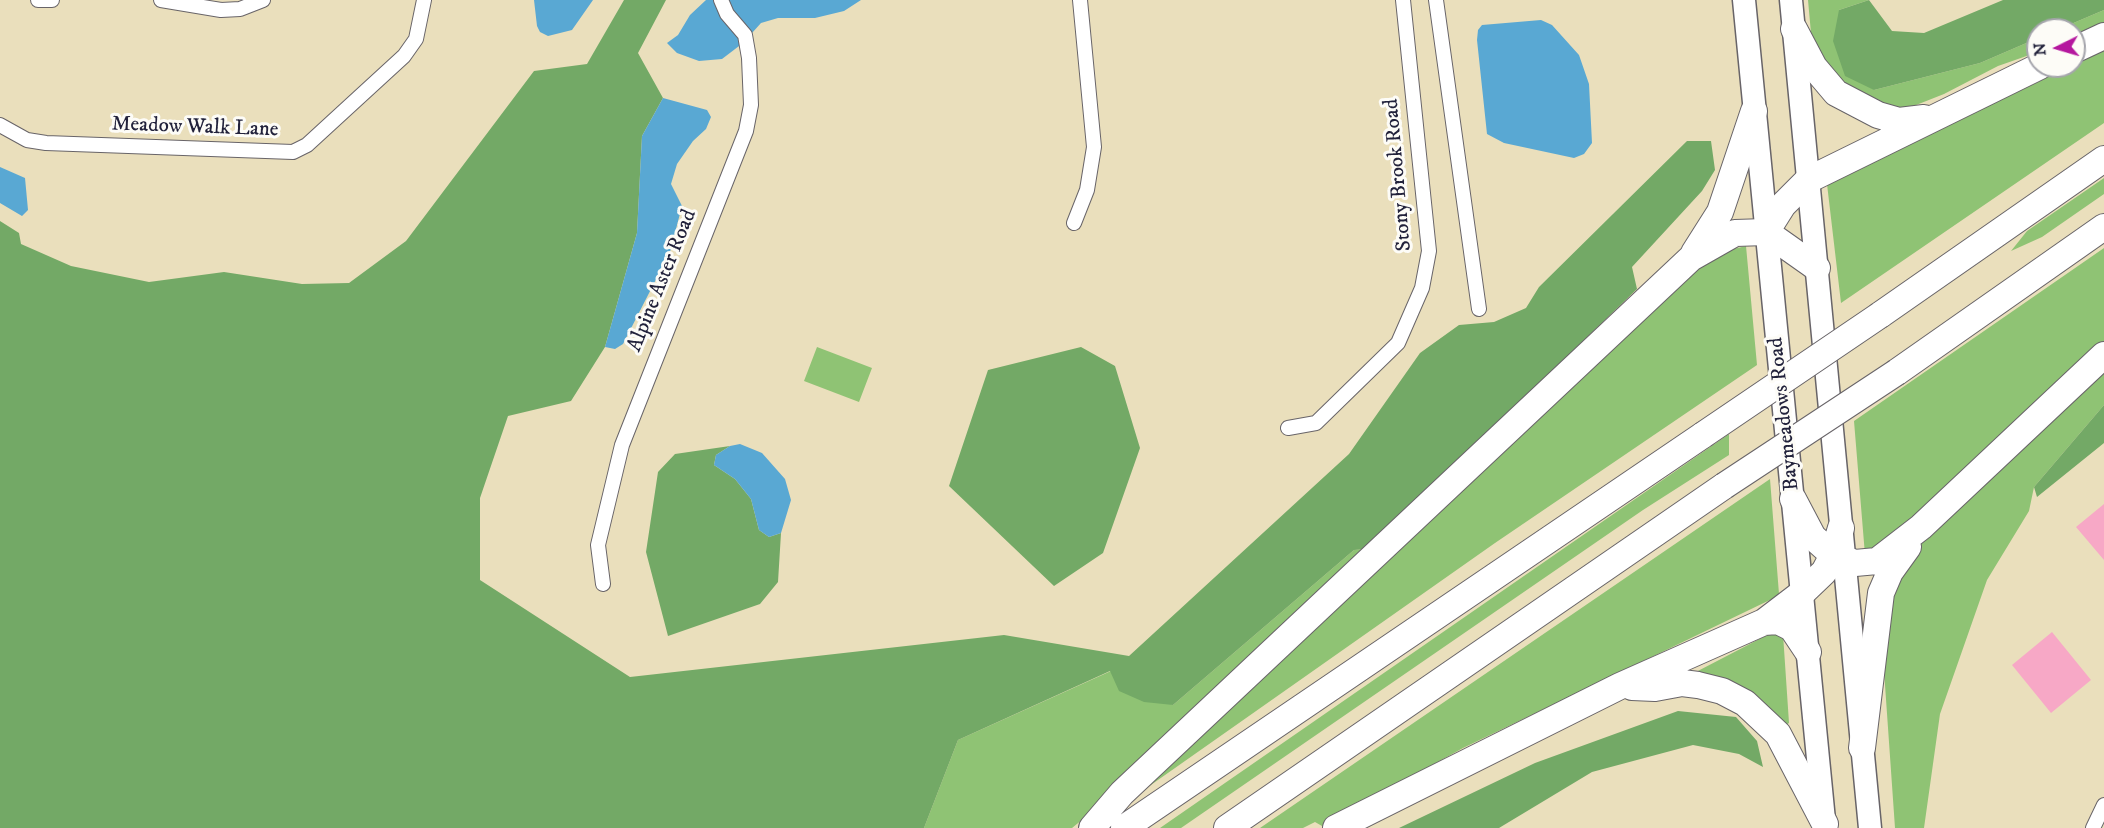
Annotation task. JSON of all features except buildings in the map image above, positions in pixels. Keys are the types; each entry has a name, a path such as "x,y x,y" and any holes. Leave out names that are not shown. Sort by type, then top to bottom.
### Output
{"highway":[{"path":"1794,29 1814,67 1836,93 1878,115 1899,122 1933,117"},
{"path":"2086,44 2104,36"},
{"path":"1766,232 1783,205 1808,180 2026,73"},
{"path":"1691,258 1720,212 1754,111"},
{"path":"1124,828 1880,315 2104,159"},
{"path":"1227,828 1724,486 1897,372 2104,227"},
{"path":"1092,828 1122,793 1691,258 1735,233 1766,232 1817,268"},
{"path":"1794,499 1813,537 1839,558 1864,564 1877,561 1921,527 2104,355"},
{"path":"1862,748 1881,593 1890,572 1921,527"},
{"path":"1336,828 1620,686 1764,622 1802,593 1839,558 1841,528"},
{"path":"1764,622 1778,621 1792,628 1808,652"},
{"path":"1620,686 1698,685 1722,691 1744,703 1778,734 1825,826"}],"main road":[{"name":"Baymeadows Road","path":"1744,0 1825,826"},
{"path":"1791,0 1841,528"},
{"path":"1839,558 1870,828"}],"street":[{"path":"38,0 52,0"},
{"path":"161,0 221,10 240,9 263,0"},
{"name":"Meadow Walk Lane","path":"0,125 27,140 46,143 293,152 307,145 404,56 416,39 424,0"},
{"name":"Alpine Aster Road","path":"603,584 598,545 622,445 746,131 751,105 749,58 745,35 727,14 721,0"},
{"path":"1074,223 1087,190 1094,147 1080,0"},
{"name":"Stony Brook Road","path":"1288,428 1316,423 1398,343 1422,288 1429,251 1403,0"},
{"path":"1437,6 1479,309"},
{"path":"2093,828 2104,805"}],"green space":[{"path":"624,0 666,0 638,53 663,98 642,136 637,233 605,347 571,401 508,416 480,498 480,580 630,677 1004,635 1129,656 1349,454 1420,353 1459,325 1494,322 1526,308 1539,287 1687,141 1711,141 1715,170 1702,191 1632,267 1637,289 1367,549 1354,550 1173,705 1144,702 1119,691 1110,671 958,740 924,828 0,828 0,221 19,233 21,244 71,266 149,282 224,272 302,284 349,283 406,241 534,71 587,64"},
{"path":"1808,0 1869,0 1839,10 1874,90 1980,63 2026,43 2026,56 1998,66 1944,94 1906,109 1883,111 1843,90 1812,44"},
{"path":"1869,0 1892,31 1924,33 2003,0 2104,0 2104,10 2085,18 2026,18 2026,43 1980,63 1874,90 1845,76 1833,41 1839,10"},
{"path":"2104,10 2104,32 2086,38 2085,18"},
{"path":"2104,50 2104,123 1841,303 1827,184 2046,78 2086,78 2086,59"},
{"path":"2104,178 2104,194 2042,237 2011,251 2027,231"},
{"path":"1746,246 1757,365 1495,543 1111,813 1684,277 1725,251"},
{"path":"2104,248 2104,345 1953,486 1865,555 1854,421"},
{"path":"817,347 872,368 859,402 804,381"},
{"path":"1081,347 1115,366 1140,448 1103,553 1054,586 949,486 988,370"},
{"path":"2104,371 2104,405 2034,487 2029,511 1987,580 1940,714 1924,828 1895,828 1882,642 1889,596 1920,544"},
{"path":"2104,405 2104,443 2037,497 2034,487"},
{"path":"1729,434 1729,455 1643,510 1181,828 1160,828"},
{"path":"730,446 716,455 714,465 735,479 751,499 759,530 769,537 781,533 778,582 760,604 668,636 646,552 658,472 675,454"},
{"path":"1770,479 1779,594 1774,598 1463,748 1322,826 1315,822 1303,828 1260,828"},
{"path":"1367,549 1350,561 1110,797 1072,828 924,828 958,740 1111,671 1173,705 1354,550"},
{"path":"1771,633 1783,634 1789,723 1783,727 1694,673"},
{"path":"1678,711 1736,717 1757,741 1763,767 1739,754 1693,745 1592,772 1499,828 1399,828 1535,763"}],"water":[{"path":"534,0 593,0 572,30 548,36 540,32 537,26"},
{"path":"706,0 861,0 844,11 815,18 778,18 761,23 743,43 722,59 699,61 677,53 667,43 678,35 690,15"},
{"path":"1541,20 1552,25 1579,55 1589,84 1592,143 1584,154 1574,158 1504,143 1487,134 1477,40 1478,30 1482,25"},
{"path":"663,98 707,110 711,117 706,129 693,141 677,164 671,184 682,206 670,252 623,344 615,349 605,347 637,233 642,136"},
{"path":"0,167 25,178 28,210 22,216 0,203"},
{"path":"740,444 762,453 785,479 791,500 781,533 769,537 759,530 751,499 735,479 714,465 716,455 730,446"}]}
